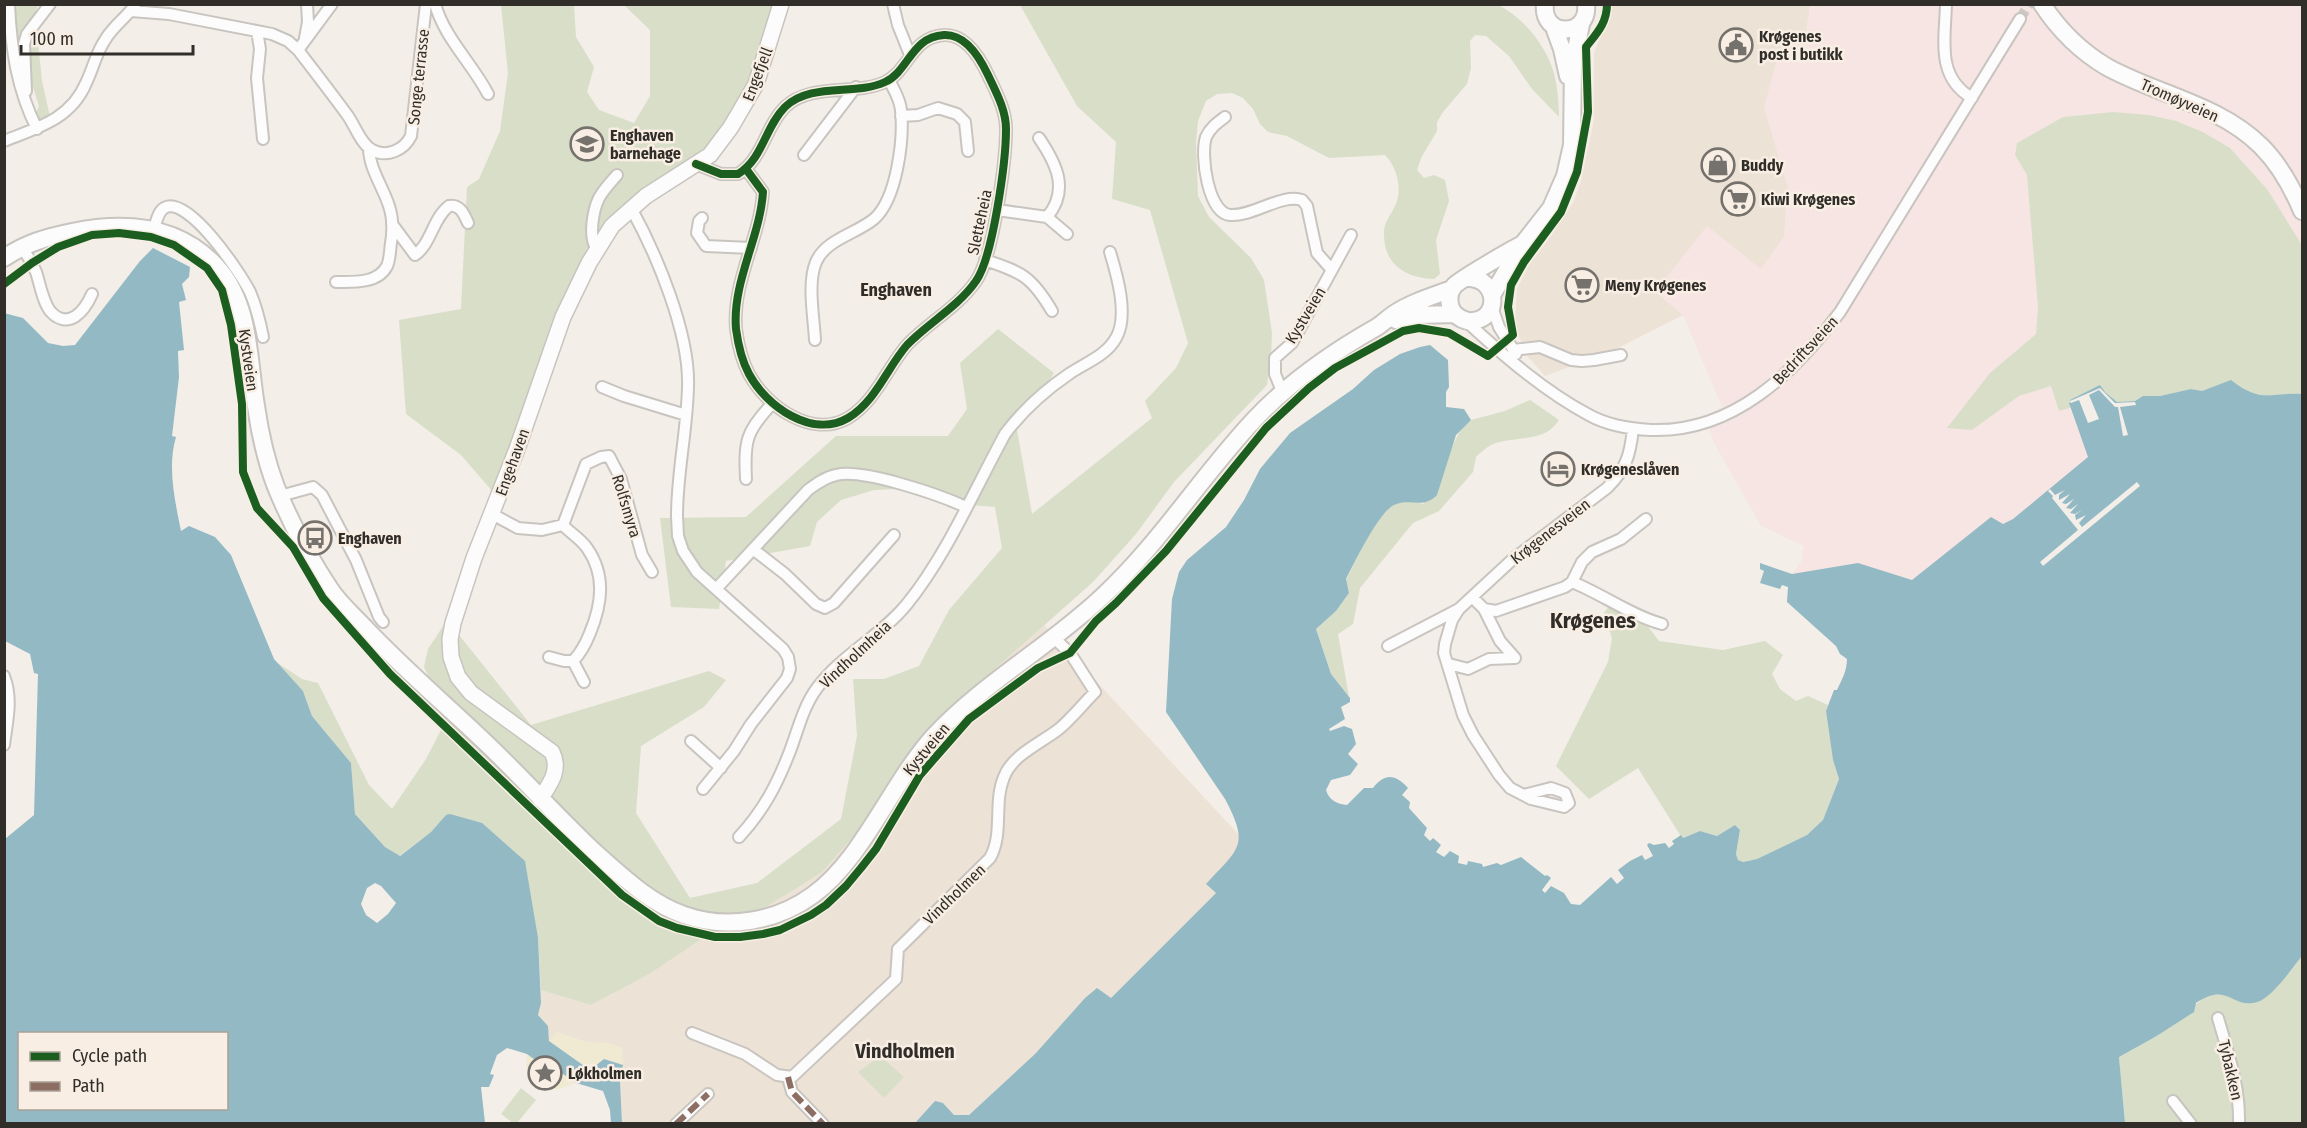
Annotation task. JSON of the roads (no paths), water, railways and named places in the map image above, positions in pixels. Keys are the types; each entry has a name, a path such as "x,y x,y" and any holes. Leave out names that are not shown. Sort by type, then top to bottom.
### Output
{"main road":[{"path":"1545,4 1545,16 1554,27 1562,49 1572,94"},
{"path":"1522,245 1456,284 1449,299 1461,317 1472,321 1484,317 1522,245 1551,208 1564,176 1572,145 1573,65 1586,4"},
{"name":"Tromøyveien","path":"2042,4 2069,39 2100,62 2131,78 2204,108 2246,134 2261,146 2279,167 2302,211"},
{"path":"1554,27 1565,30 1581,24"},
{"name":"Kystveien","path":"4,258 70,232 118,225 154,229 178,237 203,253 219,270 236,296 245,326 262,443 280,496 308,550 368,631 612,868 663,906 706,921 743,922 761,920 794,907 829,883 857,848 901,778 932,739 983,691 1054,638 1101,598 1131,568 1250,424 1282,392 1325,358 1396,313 1452,289"},
{"name":"Kystveien","path":"4,270 25,251"},
{"path":"1468,278 1486,283 1492,301"},
{"name":"Kystveien","path":"1386,321 1432,314 1461,317"}],"street":[{"path":"9,4 16,76 37,129"},
{"path":"25,100 24,44 31,26 50,4"},
{"path":"301,45 308,22 307,4"},
{"path":"301,45 332,4"},
{"name":"Songe terrasse","path":"369,148 385,153 395,152 407,143 411,136 426,4"},
{"name":"Songe terrasse","path":"435,4 456,47 488,94"},
{"name":"Engefjell","path":"723,138 744,108 756,84 781,4"},
{"path":"893,4 898,26 910,55"},
{"path":"1946,4 1947,70 1957,86 1972,98"},
{"path":"4,141 55,121 78,97 85,86 103,42 133,8 257,31 301,45 369,148 371,162 390,208 392,224 387,266 380,274 366,281 336,282"},
{"name":"Bedriftsveien","path":"1461,317 1501,353 1542,384 1591,416 1633,429 1666,430 1700,426 1739,409 1777,382 1840,312 2020,19"},
{"path":"257,31 260,43 257,78 263,139"},
{"name":"Sletteheia","path":"746,170 763,192 735,316 736,333 743,361 749,376 774,403 791,416 804,422 823,424 841,421 851,416 875,392 910,343 963,296 977,280 985,260 996,210 1006,128 1003,110 984,67 970,48 954,36 932,38 910,55 889,80"},
{"path":"696,164 729,176 738,174 746,170 755,160 777,117 792,102 811,94 878,85 889,80 898,98 901,116 901,140 891,190 885,206 872,221 828,246 816,261 812,281 815,340"},
{"path":"804,155 856,87"},
{"path":"901,116 918,115 938,108 957,114 965,123 968,151"},
{"name":"Kystveien","path":"1224,117 1207,136 1203,157 1207,182 1222,212 1227,215 1240,214 1290,199 1302,200 1309,212 1314,246 1332,270"},
{"name":"Engehaven","path":"540,799 551,782 556,766 552,752 471,693 458,677 451,657 450,639 453,623 474,558 564,318 597,249 612,225 631,208 710,155 723,138"},
{"path":"1039,138 1054,159 1058,174 1057,197 1047,217 1067,234"},
{"path":"597,249 592,239 597,201 617,175"},
{"path":"392,224 415,255 449,206 453,205 460,209 468,223"},
{"name":"Kystveien","path":"154,229 159,214 164,208 181,208 192,216 243,279 258,313 263,337"},
{"path":"631,208 659,267 684,344 688,378 677,501 678,536 683,551 690,562 716,589 789,657 790,669 783,685 703,789"},
{"name":"Sletteheia","path":"996,210 1047,217"},
{"path":"702,218 699,221 697,232 706,246 751,248"},
{"name":"Kystveien","path":"1282,392 1275,374 1275,358 1292,343 1351,235"},
{"path":"25,251 35,271 49,311 59,318 70,320 76,318 87,307 92,294"},
{"name":"Vindholmheia","path":"739,837 759,816 773,791 805,709 816,689 830,673 880,632 906,605 931,571 1005,434 1037,398 1068,374 1106,351 1116,339 1121,317 1120,296 1110,252"},
{"name":"Sletteheia","path":"985,260 1026,277 1040,290 1052,310"},
{"name":"Bedriftsveien","path":"1492,301 1499,327 1514,350 1542,384"},
{"path":"1514,350 1540,347 1571,360 1594,360 1621,355"},
{"path":"602,387 686,415"},
{"path":"746,479 744,451 747,437 774,403"},
{"name":"Krøgenesveien","path":"1524,795 1510,788 1473,735 1463,715 1444,653 1452,620 1459,609 1513,559 1607,488 1620,475 1626,465 1633,429"},
{"name":"Rolfsmyra","path":"563,525 586,464 609,456 621,479 642,555 652,572"},
{"path":"716,589 808,490 821,480 835,475 856,474 907,486 966,507"},
{"path":"280,496 313,487 318,490 356,560 383,622"},
{"path":"492,514 518,528 542,530 563,525 586,546 594,560 601,595 597,616 573,661"},
{"path":"1484,609 1504,610 1565,587 1572,582 1582,562 1592,552 1621,539 1647,519"},
{"path":"754,550 784,573 816,604 825,608 834,603 894,535"},
{"path":"1572,582 1662,624"},
{"path":"1449,664 1468,669 1489,659 1515,658 1500,641 1484,609 1472,597"},
{"path":"1388,646 1459,609"},
{"name":"Vindholmen","path":"788,1077 803,1068 896,979 898,949 993,853 996,847 1000,792 1004,775 1015,760 1060,727 1095,693 1070,653 1054,638"},
{"path":"549,657 564,662 573,661"},
{"path":"573,661 584,682"},
{"path":"4,676 9,694 4,745"},
{"path":"691,741 721,768"},
{"name":"Tybakken","path":"2218,1018 2237,1083 2240,1124"},
{"path":"692,1033 745,1054 774,1073 788,1077 792,1092 823,1124"},
{"path":"676,1124 708,1094"},
{"path":"2173,1101 2192,1124"}],"water":[{"path":"153,248 190,267 189,277 182,284 186,300 179,302 184,350 178,351 179,377 172,436 176,437 172,472 181,531 189,526 215,537 231,555 274,659 303,691 312,716 351,763 355,814 385,847 400,856 431,832 446,815 450,814 482,823 525,861 538,938 541,1003 538,1015 548,1026 549,1041 590,1070 604,1059 623,1065 620,1081 622,1123 611,1123 610,1110 603,1091 576,1083 553,1067 542,1065 527,1054 507,1048 497,1055 490,1074 494,1075 489,1087 481,1087 485,1123 5,1123 5,839 34,815 38,674 34,673 30,654 5,641 4,313 23,318 48,343 63,346 75,345 140,261","holes":["375,883 381,886 396,903 377,923 366,915 361,904 367,888"]},
{"path":"1430,345 1448,360 1449,387 1446,392 1446,407 1464,409 1471,420 1456,435 1437,495 1426,502 1400,503 1388,510 1367,539 1346,579 1349,593 1336,611 1316,629 1331,674 1350,698 1350,702 1341,707 1345,719 1329,729 1330,731 1344,726 1352,729 1356,744 1348,754 1358,764 1350,775 1331,780 1326,790 1334,801 1347,805 1364,788 1373,788 1377,783 1390,777 1399,780 1408,788 1402,795 1410,802 1409,808 1427,828 1424,835 1430,841 1433,838 1441,845 1436,852 1444,857 1450,851 1459,856 1458,863 1467,865 1468,861 1482,864 1483,867 1497,863 1501,865 1521,857 1545,876 1551,878 1542,890 1545,893 1551,886 1564,893 1571,904 1580,905 1611,877 1617,884 1624,878 1618,870 1630,861 1642,855 1645,860 1653,856 1647,845 1649,843 1654,845 1665,843 1669,848 1674,844 1672,841 1681,835 1683,838 1700,831 1717,836 1735,825 1740,830 1736,854 1738,860 1743,862 1757,859 1807,835 1823,820 1839,779 1833,760 1826,711 1834,690 1837,690 1844,675 1847,659 1840,654 1836,646 1787,602 1788,587 1782,585 1780,589 1760,583 1764,571 1760,569 1760,563 1792,574 1858,563 1912,580 1991,517 2003,524 2013,519 2088,457 2069,403 2070,400 2100,385 2117,402 2135,401 2143,396 2160,396 2191,389 2202,391 2231,380 2250,392 2258,394 2302,394 2302,956 2275,989 2263,999 2249,1003 2223,995 2207,997 2196,1003 2194,1012 2119,1057 2125,1123 914,1124 935,1101 943,1103 954,1115 969,1115 1035,1054 1085,998 1097,988 1111,998 1216,893 1206,884 1233,854 1239,837 1233,815 1225,799 1166,712 1172,599 1179,572 1187,560 1226,527 1244,500 1260,469 1290,433 1353,389 1374,370 1400,354"}],"tunnel":[{"path":"2020,19 2029,4"}],"place":[{"name":"Krøgenes post i butikk","path":"1736,45"},
{"name":"Enghaven barnehage","path":"587,144"},
{"name":"Buddy","path":"1718,165"},
{"name":"Kiwi Krøgenes","path":"1738,199"},
{"name":"Meny Krøgenes","path":"1582,285"},
{"name":"Krøgeneslåven","path":"1558,469"},
{"name":"Enghaven","path":"315,538"},
{"name":"Løkholmen","path":"545,1073"}],"district":[{"name":"Enghaven","path":"896,290"},
{"name":"Krøgenes","path":"1593,620"},
{"name":"Vindholmen","path":"905,1051"}]}
